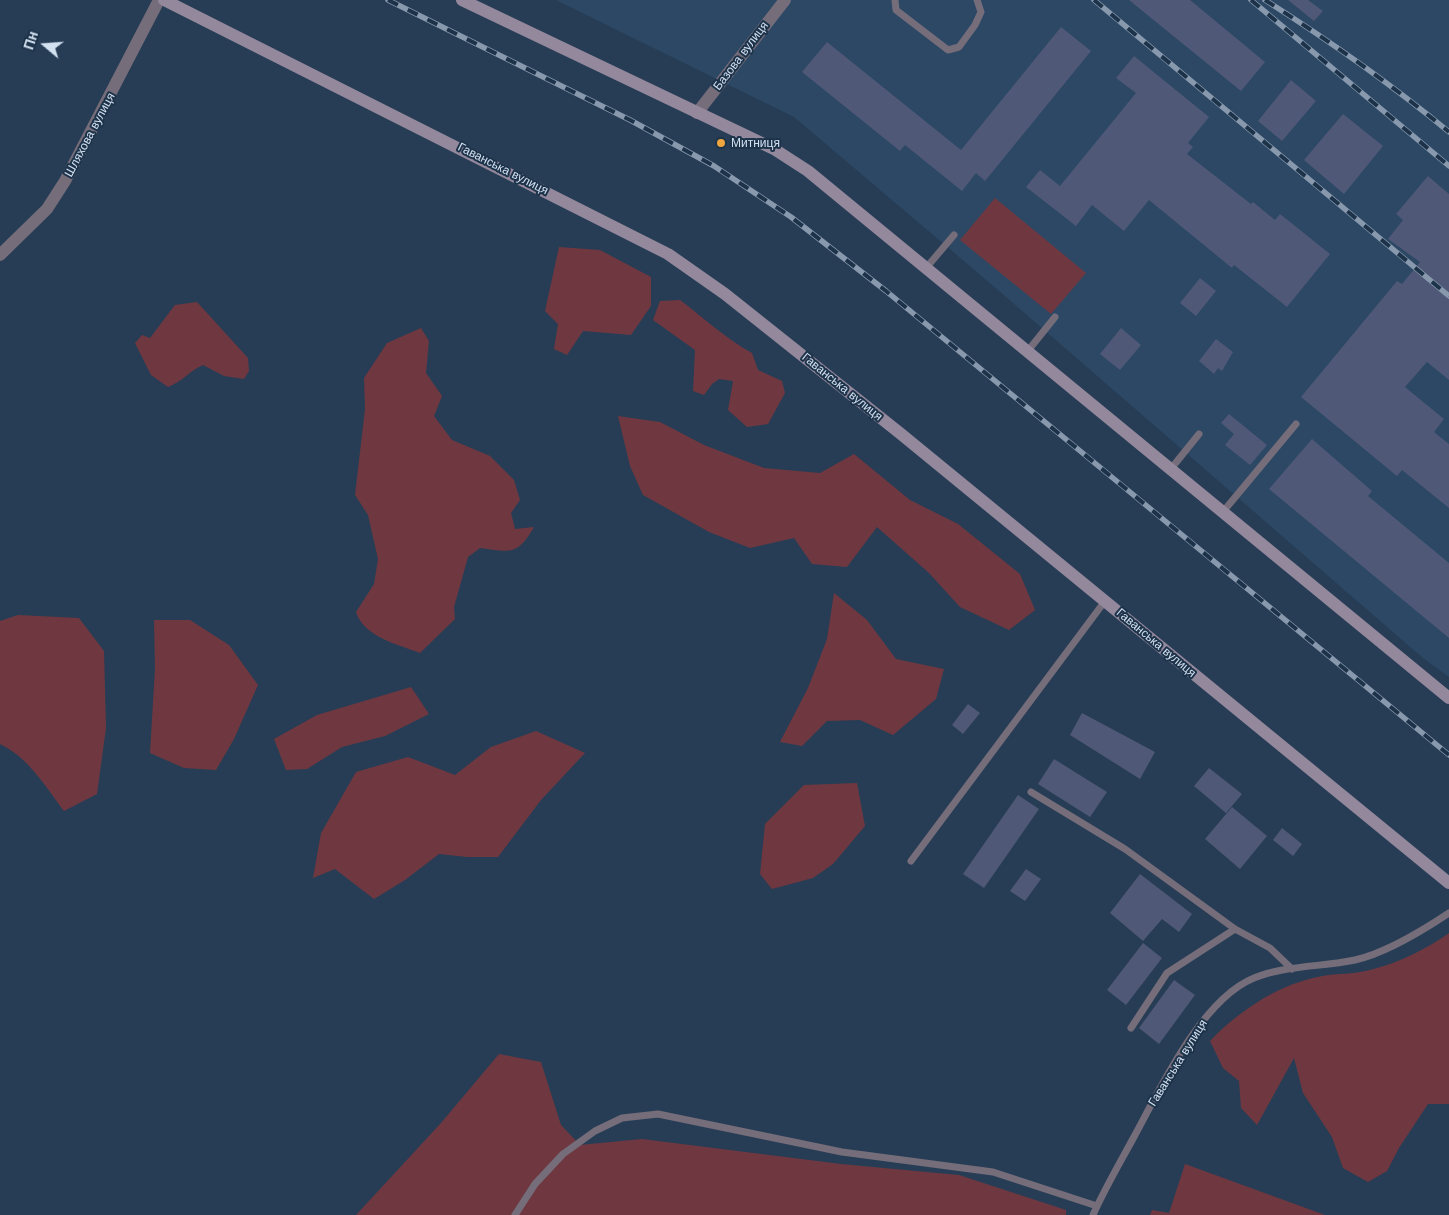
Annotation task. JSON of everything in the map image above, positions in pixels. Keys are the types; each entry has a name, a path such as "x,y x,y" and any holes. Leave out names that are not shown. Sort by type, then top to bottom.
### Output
{"main road":[{"name":"Гаванська вулиця","path":"164,0 668,254 725,294 779,337 1449,883"},
{"path":"462,0 697,114 774,149 808,171 1449,698"}],"street":[{"name":"Шляхова вулиця","path":"0,255 47,209 65,181 159,0"},
{"name":"Базова вулиця","path":"697,114 785,0"}],"lane":[{"path":"894,0 896,10 948,50 959,47 975,25 981,12 977,0"},
{"path":"926,268 954,235"},
{"path":"1027,352 1055,317"},
{"path":"1222,512 1296,424"},
{"path":"1170,470 1199,434"},
{"path":"910,862 1105,602"},
{"path":"1031,792 1125,849 1235,928 1270,948 1292,969"},
{"name":"Гаванська вулиця","path":"1093,1215 1166,1077 1198,1026 1212,1010 1240,985 1255,978 1292,969 1356,960 1400,942 1449,913"},
{"path":"1131,1028 1167,973 1235,928"},
{"path":"515,1215 535,1184 557,1160 595,1131 622,1118 658,1114 842,1152 993,1172 1097,1206"}],"shaded area":[{"path":"556,0 1449,0 1449,677 1423,658 991,284 794,117"},
{"path":"995,198 1086,273 1051,314 960,240"},
{"path":"559,247 600,250 651,277 651,306 631,335 583,331 567,355 554,349 558,324 545,311"},
{"path":"680,300 724,335 752,353 758,370 782,381 785,393 768,424 747,427 728,410 733,381 719,379 712,384 704,395 693,391 695,350 653,320 660,301"},
{"path":"197,302 248,358 249,371 244,379 224,376 203,365 168,387 151,375 135,343 142,335 150,338 175,305"},
{"path":"421,328 429,341 426,373 442,396 434,416 452,440 490,456 514,480 520,500 511,513 515,529 534,527 523,543 512,550 480,548 468,557 454,607 455,619 420,653 374,634 360,621 356,612 374,584 378,559 368,515 355,495 365,409 364,378 387,343"},
{"path":"618,416 660,422 704,445 764,468 820,473 854,454 910,500 958,524 1020,574 1035,610 1009,630 960,607 929,573 877,527 847,567 812,564 794,538 750,548 709,532 643,495 630,466"},
{"path":"834,593 867,620 896,659 944,669 936,699 893,735 860,720 827,721 802,746 780,742 808,688 827,639"},
{"path":"18,615 79,618 104,651 106,728 97,794 64,811 28,765 0,744 0,621"},
{"path":"154,620 190,620 229,645 258,685 234,739 216,770 184,768 150,753 155,668"},
{"path":"411,687 429,714 385,736 342,747 307,769 286,770 274,739 317,715"},
{"path":"536,731 585,753 541,800 498,857 467,857 439,854 405,880 374,899 335,869 313,878 321,833 356,772 408,757 455,775 491,747"},
{"path":"857,783 865,826 833,864 813,878 772,889 760,874 765,824 804,785"},
{"path":"1449,933 1449,1104 1428,1104 1399,1148 1387,1171 1368,1182 1343,1168 1332,1137 1303,1093 1294,1058 1257,1125 1241,1108 1239,1081 1223,1068 1210,1041 1232,1021 1257,1002 1298,982 1320,976 1363,972 1391,964 1430,945"},
{"path":"499,1054 541,1062 561,1125 580,1145 642,1139 841,1164 959,1175 1066,1210 1066,1215 356,1215 441,1123"},
{"path":"1185,1164 1325,1215 1150,1215 1152,1210 1169,1213"}],"building":[{"path":"1129,0 1190,0 1265,62 1241,91"},
{"path":"1288,0 1308,0 1323,11 1314,21"},
{"path":"1061,27 1091,51 985,181 976,173 962,191 905,145 900,151 802,72 827,42 961,150"},
{"path":"1134,56 1209,117 1188,143 1193,147 1187,154 1251,204 1253,202 1275,220 1280,214 1330,254 1287,307 1234,265 1232,268 1149,200 1124,231 1092,205 1076,226 1026,187 1040,170 1060,186 1136,93 1116,78"},
{"path":"1291,80 1316,101 1282,141 1258,121"},
{"path":"1343,114 1383,146 1344,194 1304,160"},
{"path":"1428,176 1449,194 1449,380 1427,362 1405,387 1444,419 1434,432 1449,444 1449,508 1402,470 1397,476 1301,397 1397,281 1402,284 1420,262 1388,239 1403,220 1396,214"},
{"path":"1200,278 1216,291 1196,316 1180,303"},
{"path":"1121,328 1141,345 1120,370 1100,354"},
{"path":"1216,339 1233,352 1222,371 1218,368 1214,374 1199,361"},
{"path":"1229,414 1267,445 1250,465 1225,445 1234,434 1221,423"},
{"path":"1312,439 1372,491 1368,496 1449,563 1449,638 1269,489"},
{"path":"968,704 980,713 963,734 952,725"},
{"path":"1082,713 1155,752 1140,779 1070,735"},
{"path":"1054,759 1107,792 1090,817 1038,784"},
{"path":"1209,768 1242,794 1226,813 1194,786"},
{"path":"1018,795 1039,809 984,888 963,874"},
{"path":"1232,807 1267,836 1240,869 1205,839"},
{"path":"1282,828 1302,844 1293,856 1273,840"},
{"path":"1026,869 1041,879 1025,901 1010,891"},
{"path":"1140,874 1192,914 1179,932 1162,919 1143,941 1110,913"},
{"path":"1143,943 1162,958 1126,1005 1107,990"},
{"path":"1174,980 1195,995 1159,1044 1139,1028"}],"railway":[{"path":"388,0 630,120 714,166 791,217 886,291 1449,755"},
{"path":"1094,0 1449,296"},
{"path":"1251,0 1449,166"},
{"path":"1265,0 1359,63 1449,132"}],"place":[{"name":"Митниця","path":"721,143"}]}
